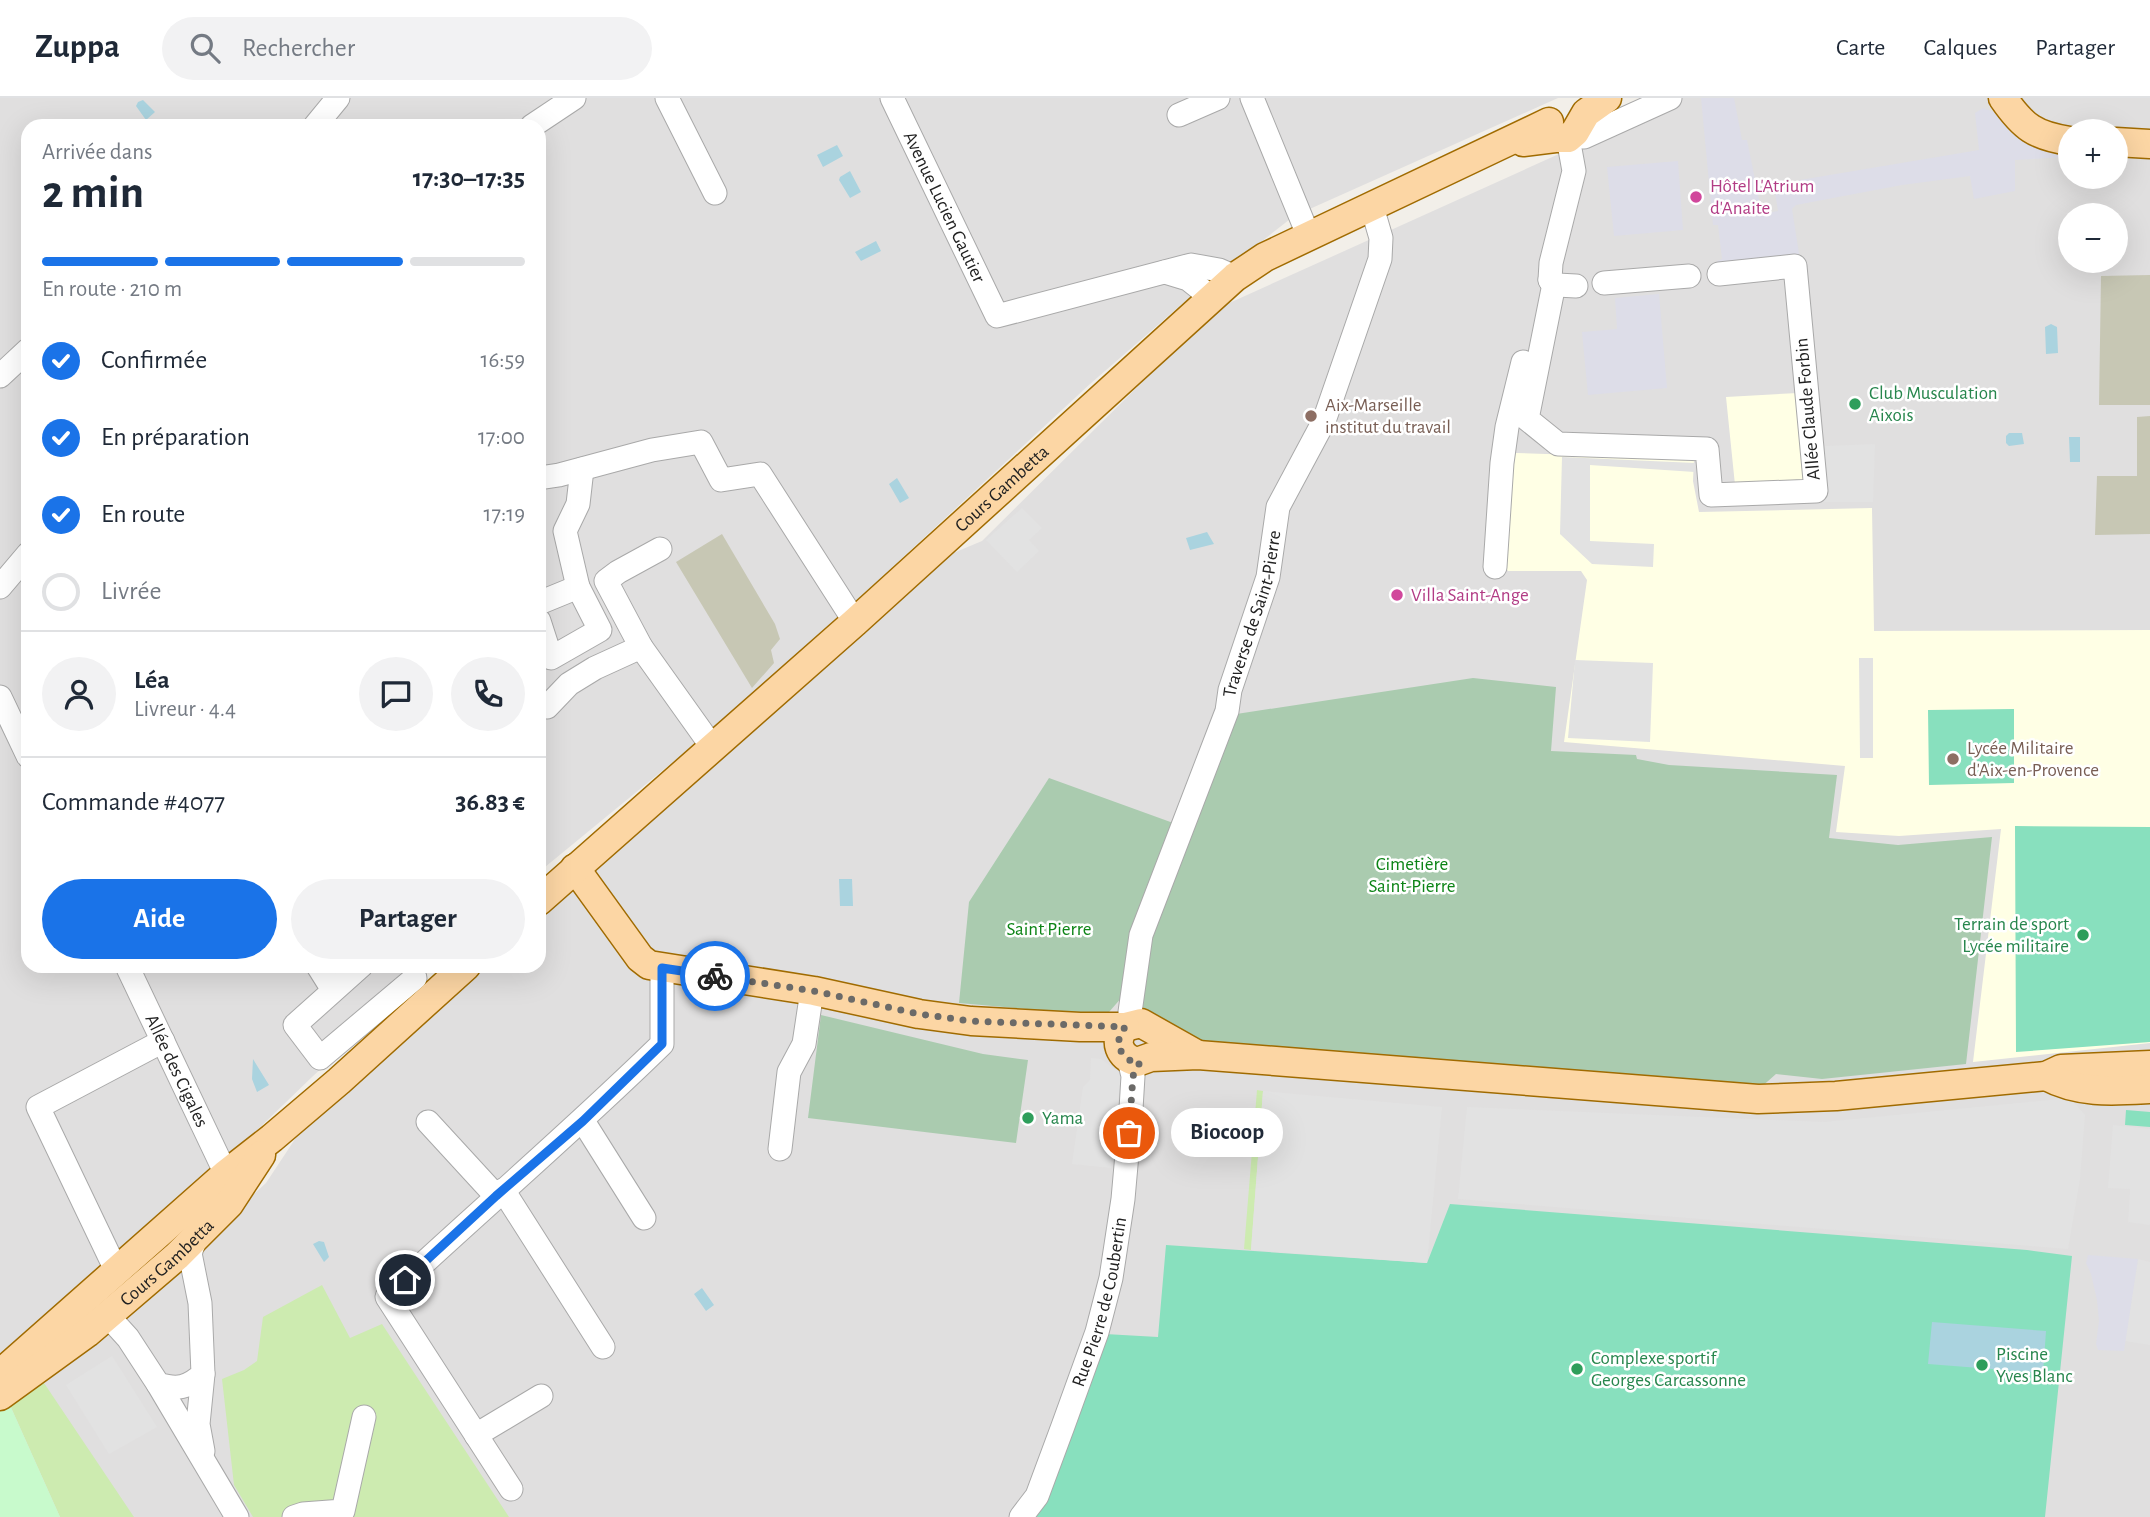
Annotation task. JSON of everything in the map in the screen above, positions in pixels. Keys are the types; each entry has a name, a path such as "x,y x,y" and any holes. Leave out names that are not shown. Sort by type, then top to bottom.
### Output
{"main road":[{"name":"Cours Gambetta","path":"1564,129 1598,98"},
{"name":"Cours Gambetta","path":"546,895 855,622 1235,278 1265,257 1506,144 1564,129 1607,98"},
{"path":"2003,98 2029,129 2058,139"},
{"path":"2128,143 2150,144"},
{"path":"575,868 640,958 649,965 812,991 919,1014 971,1021 1080,1027 1135,1047 1198,1055 1758,1099 1836,1096 2046,1076 2061,1069 2150,1065"},
{"name":"Cours Gambetta","path":"0,1374 108,1316 196,1238 232,1183 272,1138 459,973"},
{"path":"2046,1076 2062,1085 2098,1091 2150,1089"},
{"name":"Cours Gambetta","path":"0,1396 116,1270 232,1183"}],"street":[{"path":"321,119 338,98"},
{"path":"542,119 574,98"},
{"path":"667,98 715,193"},
{"name":"Avenue Lucien Gautier","path":"892,98 997,316 1165,272"},
{"path":"1179,115 1218,98"},
{"path":"1252,98 1308,237"},
{"name":"Cours Gambetta","path":"1564,129 1584,137 1670,98"},
{"name":"Allée Claude Forbin","path":"1564,129 1574,171 1551,263 1560,283 1527,419 1558,444 1707,449 1711,495 1816,491 1795,267 1718,274"},
{"name":"Traverse de Saint-Pierre","path":"1135,1047 1130,1012 1141,934 1227,711 1233,680 1270,571 1278,507 1324,421 1382,248 1372,207"},
{"path":"1165,272 1191,265 1219,270 1235,278"},
{"path":"1165,272 1188,279 1212,298"},
{"path":"1604,283 1689,276"},
{"path":"1495,567 1507,427 1541,290 1560,283"},
{"path":"0,376 21,356"},
{"path":"546,477 652,450 701,442 721,480 760,474 855,622"},
{"path":"546,643 551,658 600,630 578,586 565,531 578,504 582,469"},
{"path":"0,565 21,543"},
{"path":"660,549 606,581 641,647 713,748"},
{"path":"0,587 21,562"},
{"path":"546,600 578,586"},
{"path":"547,708 569,684 595,668 641,647"},
{"path":"0,697 21,742"},
{"path":"511,1489 387,1297 583,1121 662,1044 662,968"},
{"name":"Allée des Cigales","path":"130,973 232,1183"},
{"path":"322,973 333,990"},
{"path":"353,973 295,1025 320,1058 415,978"},
{"path":"780,1149 789,1072 804,1044 812,991"},
{"path":"116,1270 38,1107 163,1041"},
{"name":"Rue Pierre de Coubertin","path":"1021,1517 1037,1496 1097,1332 1111,1278 1123,1199 1135,1047"},
{"path":"583,1121 645,1218"},
{"path":"428,1122 500,1193 603,1347"},
{"path":"196,1238 190,1252 200,1303 203,1374 198,1423 206,1468"},
{"path":"108,1316 128,1338 158,1384 237,1517"},
{"path":"158,1384 180,1388 192,1385 203,1374"},
{"path":"476,1435 541,1396"},
{"path":"294,1517 343,1511 364,1417"}],"shaded area":[{"path":"0,98 1558,98 1294,216 1182,304 1090,384 752,697 546,866 546,119 21,119 21,973 424,973 190,1195 0,1366"},
{"path":"1683,98 2150,98 2150,1517 0,1517 0,1409 109,1327 266,1183 303,1127 471,973 546,973 546,905 939,559 982,541 1216,309"},
{"path":"1701,98 1734,98 1742,140 1747,140 1762,214 1778,211 1775,193 1794,190 1794,181 1979,150 1975,113 1983,108 2004,116 2042,146 2058,153 2058,157 2015,160 2015,191 1974,199 1970,176 1902,185 1796,205 1792,209 1800,260 1718,269 1717,261 1722,259 1718,225 1713,225"},
{"path":"1678,161 1683,230 1614,236 1607,167"},
{"path":"2150,275 2150,405 2099,405 2101,276"},
{"path":"1659,294 1667,388 1588,395 1582,332 1617,329 1615,298"},
{"path":"1798,393 1806,479 1735,485 1726,397"},
{"path":"2150,416 2150,534 2095,535 2097,476 2137,476 2137,417"},
{"path":"1518,419 1527,419 1558,444 1707,449 1711,494 1825,491 1825,446 1875,444 1873,502 1703,502 1699,456 1550,449"},
{"name":"Lycée Militaire d'Aix-en-Provence","path":"1509,448 1516,453 1694,459 1693,481 1699,512 1872,508 1874,631 2150,630 2150,1043 1973,1062 2001,829 1899,836 1836,832 1845,766 1564,742 1587,580 1581,571 1508,571 1500,560"},
{"path":"1562,457 1695,463 1695,472 1590,465 1590,541 1654,544 1653,567 1592,564 1560,534"},
{"path":"1022,508 1042,528 1029,540 1039,551 1017,572 986,540"},
{"path":"722,534 775,624 780,639 771,650 774,663 752,688 676,562"},
{"path":"1859,658 1873,658 1873,758 1860,758"},
{"path":"1575,660 1653,663 1650,742 1568,738"},
{"path":"1091,1058 1101,1059 1121,1074 1111,1168 1072,1164 1083,1087 1090,1080"},
{"path":"1263,1091 1442,1107 1427,1263 1251,1250"},
{"path":"2070,1098 2085,1115 2080,1179 2068,1249 1458,1199 1467,1107 1824,1122"},
{"path":"2113,1125 2150,1129 2150,1225 2128,1222 2130,1189 2108,1188"},
{"path":"2088,1255 2138,1259 2124,1351 2098,1350 2097,1300 2086,1263"},
{"path":"2138,1259 2150,1262 2150,1345 2125,1341"},
{"path":"112,1356 157,1427 109,1454 66,1385"}],"green space":[{"name":"Cimetière Saint-Pierre","path":"1473,678 1556,687 1551,751 1636,755 1637,759 1669,765 1837,775 1829,838 1898,845 1992,837 1966,1064 1822,1079 1776,1074 1759,1089 1210,1045 1137,1009 1141,945 1230,715"},
{"path":"2014,709 2014,783 1929,785 1928,710"},
{"name":"Saint Pierre","path":"1049,778 1176,824 1123,996 1109,1012 1095,1015 959,1003 969,902"},
{"name":"Terrain de sport Lycée militaire","path":"2015,826 2150,827 2150,1042 2016,1052"},
{"path":"821,1015 983,1054 1028,1060 1016,1143 808,1118"},
{"path":"1257,1090 1263,1091 1251,1250 1244,1249"},
{"path":"2126,1110 2150,1112 2150,1127 2125,1125"},
{"name":"Complexe sportif Georges Carcassonne","path":"1450,1204 2027,1250 2072,1256 2045,1517 1036,1517 1077,1422 1105,1334 1158,1337 1166,1245 1427,1263"},
{"path":"322,1285 350,1338 382,1324 509,1517 253,1517 234,1485 222,1379 257,1361 263,1317"},
{"path":"42,1380 134,1517 60,1517 9,1403"},
{"path":"9,1403 60,1517 0,1517 0,1410"}],"water":[{"path":"143,100 155,112 145,119 136,106"},
{"path":"837,145 843,156 823,167 817,155"},
{"path":"850,171 861,192 850,198 839,180"},
{"path":"876,241 881,251 861,261 855,252"},
{"path":"2051,324 2057,327 2058,353 2046,354 2045,327"},
{"path":"2009,433 2022,433 2024,444 2009,446 2006,436"},
{"path":"2069,437 2080,437 2080,462 2070,462"},
{"path":"897,478 909,498 900,503 889,484"},
{"path":"1207,532 1214,544 1190,550 1186,538"},
{"path":"839,879 852,879 853,906 840,906"},
{"path":"253,1059 269,1085 257,1092 252,1079"},
{"path":"324,1242 329,1257 324,1262 313,1244"},
{"path":"702,1288 714,1305 706,1311 694,1294"},
{"path":"1932,1322 2046,1331 2043,1373 1928,1364"}],"way so far":[{"path":"715,976 814,991 919,1014 971,1021 1125,1027 1119,1037 1119,1049 1129,1060 1140,1062 1133,1076 1129,1133"}],"place":[{"name":"Hôtel L'Atrium d'Anaite","path":"1696,197"},
{"name":"Club Musculation Aixois","path":"1855,404"},
{"name":"Aix-Marseille institut du travail","path":"1311,416"},
{"name":"Villa Saint-Ange","path":"1397,595"},
{"name":"Lycée Militaire d'Aix-en-Provence","path":"1953,759"},
{"name":"Terrain de sport Lycée militaire","path":"2083,935"},
{"name":"Yama","path":"1028,1118"},
{"name":"Biocoop","path":"1129,1133"},
{"name":"Piscine Yves Blanc","path":"1982,1365"},
{"name":"Complexe sportif Georges Carcassonne","path":"1577,1369"}],"route":[{"path":"405,1280 583,1121 662,1044 662,968 715,976"}]}
